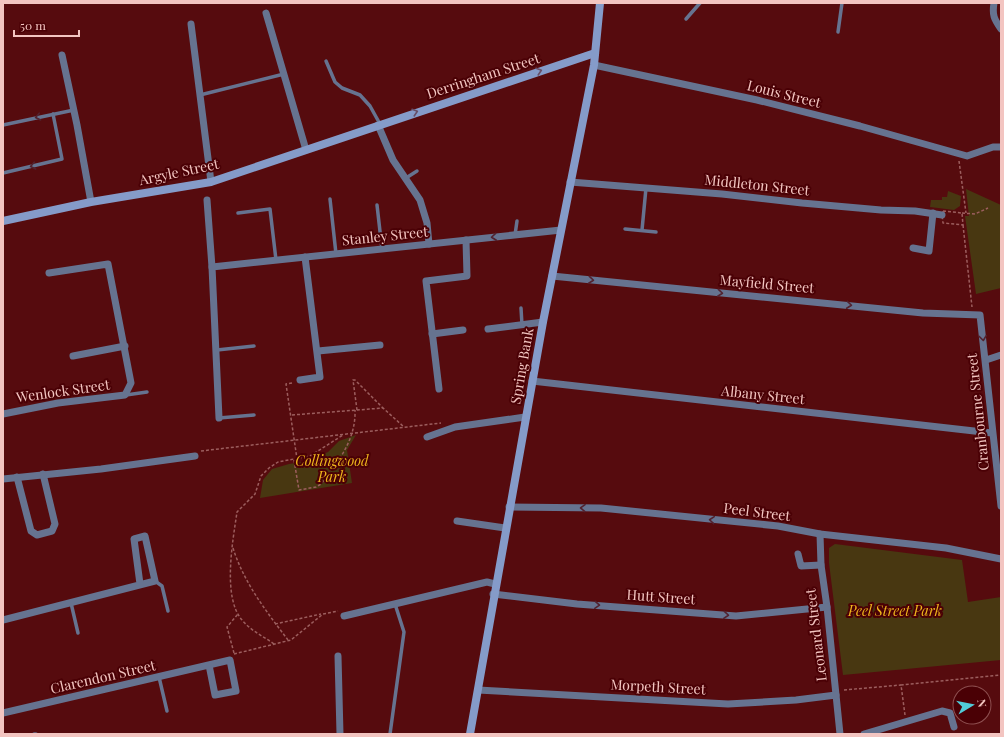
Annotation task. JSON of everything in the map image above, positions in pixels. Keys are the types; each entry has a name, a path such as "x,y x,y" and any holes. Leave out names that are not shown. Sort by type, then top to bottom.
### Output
{"street":[{"name":"Spring Bank","path":"470,734 493,594 532,381 594,65 600,3"},
{"path":"994,3 994,19 1001,29"},
{"path":"266,13 306,150"},
{"path":"191,24 211,182"},
{"name":"Derringham Street","path":"379,124 595,53"},
{"path":"62,55 91,202"},
{"name":"Louis Street","path":"594,65 757,100 860,126 963,155"},
{"path":"379,124 393,160 420,200 427,223 429,244"},
{"name":"Argyle Street","path":"3,221 91,202 211,182 379,124"},
{"path":"963,155 993,147 1001,147"},
{"name":"Middleton Street","path":"570,182 646,187 722,194 802,204 933,213 942,215"},
{"path":"207,200 217,350 219,418"},
{"path":"913,248 929,251 933,213"},
{"name":"Stanley Street","path":"212,267 561,230"},
{"path":"438,389 426,280 467,276 466,240"},
{"path":"300,380 320,377 318,351 305,257"},
{"name":"Wenlock Street","path":"3,414 58,404 125,395 131,383 108,264 49,272"},
{"name":"Mayfield Street","path":"552,276 923,313 977,315"},
{"name":"Cranbourne Street","path":"977,315 986,360 992,433 1000,488 1001,506"},
{"path":"488,329 543,322"},
{"path":"432,334 463,330"},
{"path":"318,351 380,345"},
{"path":"73,356 125,346"},
{"path":"986,360 1001,355"},
{"name":"Albany Street","path":"532,381 992,433"},
{"path":"427,437 455,427 526,417"},
{"path":"3,479 101,469 195,456"},
{"path":"17,477 31,531 37,535 52,531 56,524 43,474"},
{"name":"Peel Street","path":"509,507 601,508 778,526 820,534 946,548 1001,559"},
{"path":"457,521 505,528"},
{"name":"Leonard Street","path":"820,534 821,565 827,607 840,734"},
{"path":"3,620 155,581 145,536 134,539 140,584"},
{"path":"798,554 801,566 821,565"},
{"path":"344,616 487,582 495,584"},
{"name":"Hutt Street","path":"493,594 558,602 736,616 827,607"},
{"path":"338,656 340,734"},
{"path":"208,665 215,695 236,691 230,660"},
{"name":"Clarendon Street","path":"3,713 230,660"},
{"name":"Morpeth Street","path":"478,690 728,704 796,700 836,693"},
{"path":"864,734 942,711 950,713 954,727"}],"lane":[{"path":"686,20 700,3"},
{"path":"838,32 842,3"},
{"path":"326,61 335,82 342,88 360,95 370,106 379,124"},
{"path":"200,95 284,74"},
{"path":"3,125 74,110"},
{"path":"3,172 62,159 53,114"},
{"path":"406,178 417,171"},
{"path":"642,230 646,187"},
{"path":"330,199 336,254"},
{"path":"377,205 382,249"},
{"path":"238,213 270,209 276,260"},
{"path":"515,235 517,220"},
{"path":"624,229 656,232"},
{"path":"521,308 522,325"},
{"path":"217,350 254,346"},
{"path":"125,395 147,392"},
{"path":"219,418 254,415"},
{"path":"155,581 162,586 168,611"},
{"path":"71,603 78,633"},
{"path":"390,734 404,632 395,604"},
{"path":"159,677 167,711"}],"path":[{"path":"963,155 958,159 966,213"},
{"path":"963,225 943,223 943,211 975,214 988,208"},
{"path":"962,213 977,315"},
{"path":"300,380 286,384 292,415 299,490 316,488 321,484 344,454 353,433 356,410 353,380 355,380 404,427"},
{"path":"292,415 383,408"},
{"path":"195,456 194,452 443,423"},
{"path":"274,644 258,635 238,614 230,584 237,512 255,494 261,476 269,468 278,462 310,456 322,450 343,435"},
{"path":"233,546 239,566 248,584 288,641"},
{"path":"276,624 337,611 344,616"},
{"path":"230,660 234,653 227,627 238,614"},
{"path":"234,653 288,641 323,614"},
{"path":"836,693 1001,675"},
{"path":"901,685 906,722"}],"green space":[{"path":"966,189 1001,205 1001,288 976,294 965,216 969,216"},
{"path":"948,191 961,196 960,206 954,210 930,207 931,200 942,200 942,197 947,197"},
{"name":"Collingwood Park","path":"356,435 347,450 352,483 260,498 263,480 272,469 307,461 328,452 339,441"},
{"name":"Peel Street Park","path":"835,544 962,560 968,602 1001,597 1001,660 843,675 829,563 829,548"}]}
